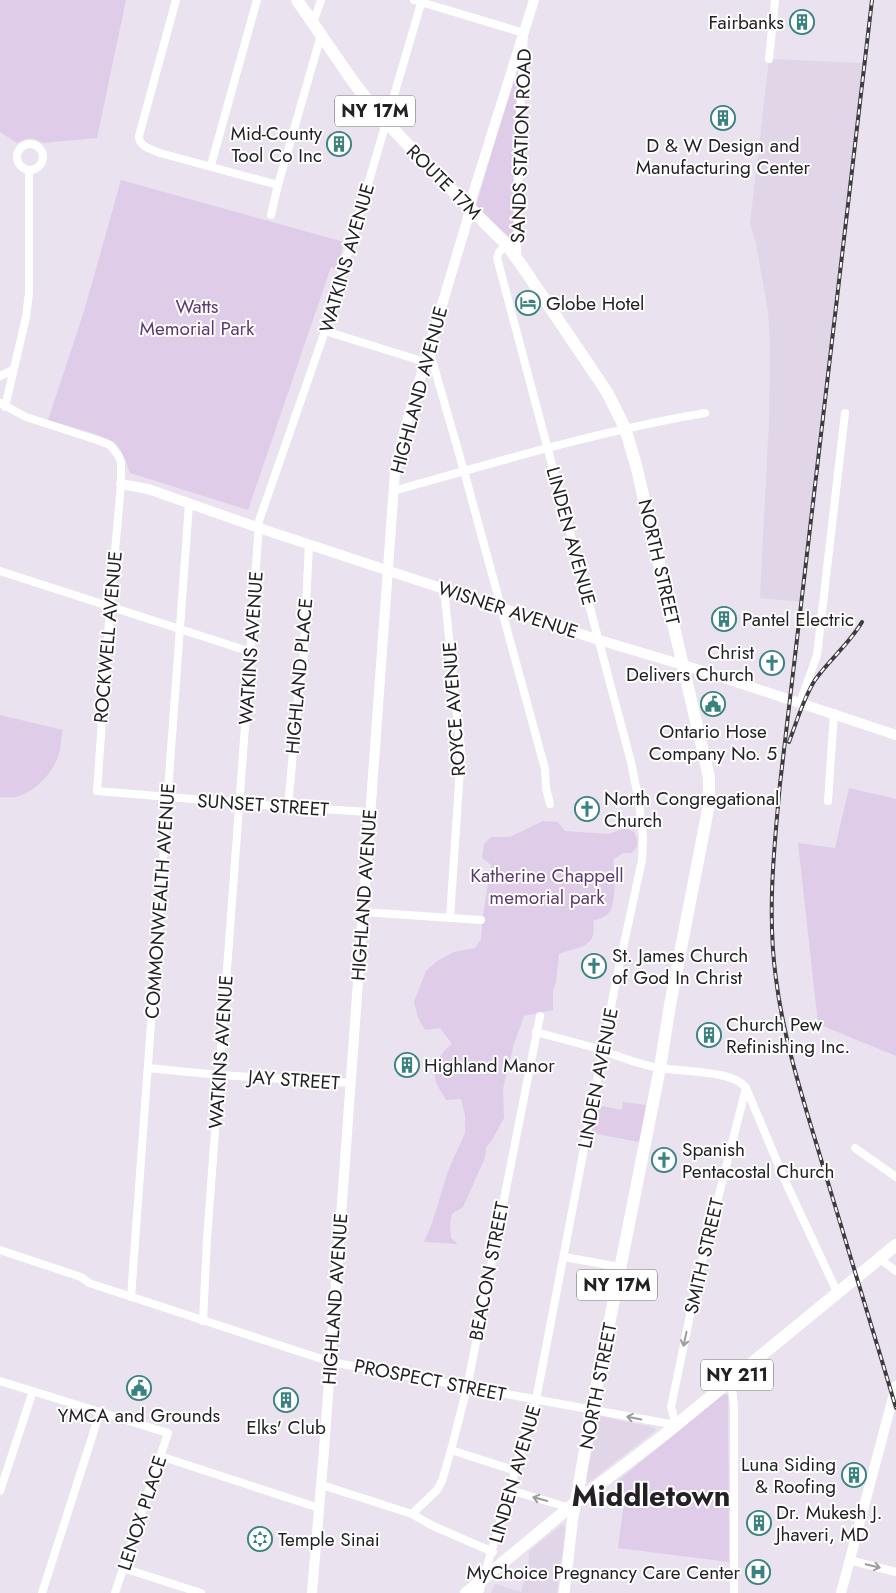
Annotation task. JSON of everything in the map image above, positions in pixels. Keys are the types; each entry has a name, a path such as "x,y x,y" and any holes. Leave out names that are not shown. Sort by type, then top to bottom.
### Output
{"main road":[{"name":"ROUTE 17M","path":"298,0 362,94 386,123 507,245 520,263"},
{"name":"NORTH STREET","path":"520,263 607,392 625,428 636,465 709,777 709,798 660,1068 573,1505 564,1593"},
{"name":"NY 211","path":"573,1505 676,1425 896,1245"},
{"path":"466,1593 573,1505"}],"street":[{"path":"176,0 138,136 139,141 142,145 160,153 211,165 278,185"},
{"path":"211,165 257,0"},
{"path":"313,22 321,0"},
{"name":"HIGHLAND AVENUE","path":"312,1593 322,1485 393,490 399,454 425,362 489,142 534,0"},
{"path":"769,59 775,0"},
{"path":"419,1 524,33"},
{"name":"WATKINS AVENUE","path":"203,1321 207,1239 260,528 259,521 325,331 386,123 419,1"},
{"name":"SANDS STATION ROAD","path":"520,263 519,134 524,33"},
{"path":"271,215 321,35"},
{"path":"3,405 26,317 29,293 29,170"},
{"name":"LINDEN AVENUE","path":"479,1593 493,1552 536,1400 603,1050 642,860 643,838 639,802 631,762 497,258 499,252 507,245"},
{"path":"325,331 425,362"},
{"path":"429,349 545,769 546,788 550,804"},
{"path":"0,376 13,370"},
{"name":"ROCKWELL AVENUE","path":"3,405 26,417 110,446 121,462 121,484 99,742 97,791"},
{"path":"393,490 625,428 705,412"},
{"path":"800,703 817,655 845,413"},
{"name":"WISNER AVENUE","path":"121,484 148,489 501,608 834,713 896,735"},
{"name":"COMMONWEALTH AVENUE","path":"132,1297 179,630 190,504"},
{"name":"HIGHLAND PLACE","path":"288,807 299,687 303,667 308,544"},
{"path":"0,571 251,652"},
{"name":"ROYCE AVENUE","path":"444,589 462,753 450,918"},
{"path":"828,801 834,713"},
{"name":"SUNSET STREET","path":"97,791 370,812"},
{"path":"363,912 481,920"},
{"name":"BEACON STREET","path":"412,1514 437,1490 442,1481 467,1388 540,1016"},
{"path":"536,1032 660,1068 692,1070 742,1082 837,1292"},
{"name":"JAY STREET","path":"148,1068 219,1075 351,1083"},
{"name":"SMITH STREET","path":"676,1425 670,1407 698,1277 746,1088"},
{"path":"855,1148 896,1177"},
{"name":"PROSPECT STREET","path":"0,1250 81,1277 89,1283 331,1362 427,1378 467,1388 676,1425"},
{"path":"564,1257 620,1267"},
{"path":"880,1259 896,1272"},
{"path":"731,1380 734,1406 734,1593"},
{"path":"0,1381 100,1412 42,1593"},
{"path":"841,1593 896,1386"},
{"path":"0,1491 33,1391"},
{"name":"LENOX PLACE","path":"100,1412 168,1433 115,1593"},
{"path":"451,1450 516,1471"},
{"path":"160,1456 319,1508"},
{"path":"322,1485 412,1514 493,1552"},
{"path":"510,1490 573,1505"},
{"path":"850,1560 896,1572"},
{"path":"124,1568 201,1593"}],"shaded area":[{"path":"769,59 864,63 801,602 760,598 769,421 770,347 768,311 756,244 750,224"},
{"path":"598,1416 653,1427 656,1430 588,1483 586,1480"},
{"path":"563,1524 566,1529 557,1593 491,1593 495,1584 521,1592 528,1568 529,1551"}],"green space":[{"path":"0,0 126,0 97,138 43,143 30,138 17,143 0,132"},
{"path":"519,59 513,182 515,232 511,239 476,206"},
{"name":"Watts Memorial Park","path":"121,180 344,242 337,269 331,267 248,510 130,473 121,450 116,444 94,434 48,420 85,308"},
{"path":"0,715 63,730 59,754 48,775 30,791 16,797 0,797"},
{"path":"849,788 896,799 896,1056 818,1024 798,843 835,848"},
{"name":"Katherine Chappell memorial park","path":"543,821 558,822 565,831 609,834 625,828 634,832 637,845 632,853 623,853 613,860 615,880 611,910 608,914 593,921 594,930 589,941 585,945 559,954 556,983 553,990 553,1010 524,1016 514,1044 503,1089 504,1118 486,1148 485,1158 463,1207 452,1214 450,1224 451,1238 458,1244 424,1242 448,1171 465,1133 465,1115 461,1099 446,1100 437,1084 435,1076 438,1060 452,1044 440,1028 425,1030 418,1018 414,1002 426,971 437,961 454,952 475,948 481,939 491,865 482,858 484,844 491,837 510,837"},
{"path":"623,1102 646,1105 639,1142 591,1133 596,1105 622,1110"},
{"path":"724,1394 728,1395 729,1562 618,1548 625,1495 615,1483"}],"railway":[{"path":"872,0 780,784 772,882 772,930 776,979 784,1027 796,1074 896,1408"},
{"path":"789,742 804,702 815,680 851,638 862,622"}],"place":[{"name":"Fairbanks","path":"802,22"},
{"name":"D & W Design and Manufacturing Center","path":"723,118"},
{"name":"Mid-County Tool Co Inc","path":"339,144"},
{"name":"Globe Hotel","path":"528,303"},
{"name":"Pantel Electric","path":"724,619"},
{"name":"Christ Delivers Church","path":"772,663"},
{"name":"Ontario Hose Company No. 5","path":"713,704"},
{"name":"North Congregational Church","path":"587,809"},
{"name":"St. James Church of God In Christ","path":"594,966"},
{"name":"Church Pew Refinishing Inc.","path":"709,1035"},
{"name":"Highland Manor","path":"407,1065"},
{"name":"Spanish Pentacostal Church","path":"664,1160"},
{"name":"YMCA and Grounds","path":"139,1388"},
{"name":"Elks' Club","path":"286,1400"},
{"name":"Luna Siding & Roofing","path":"854,1475"},
{"name":"Dr. Mukesh J. Jhaveri, MD","path":"759,1523"},
{"name":"Temple Sinai","path":"260,1539"},
{"name":"MyChoice Pregnancy Care Center","path":"758,1572"}],"district":[{"name":"Middletown","path":"651,1496"}]}
